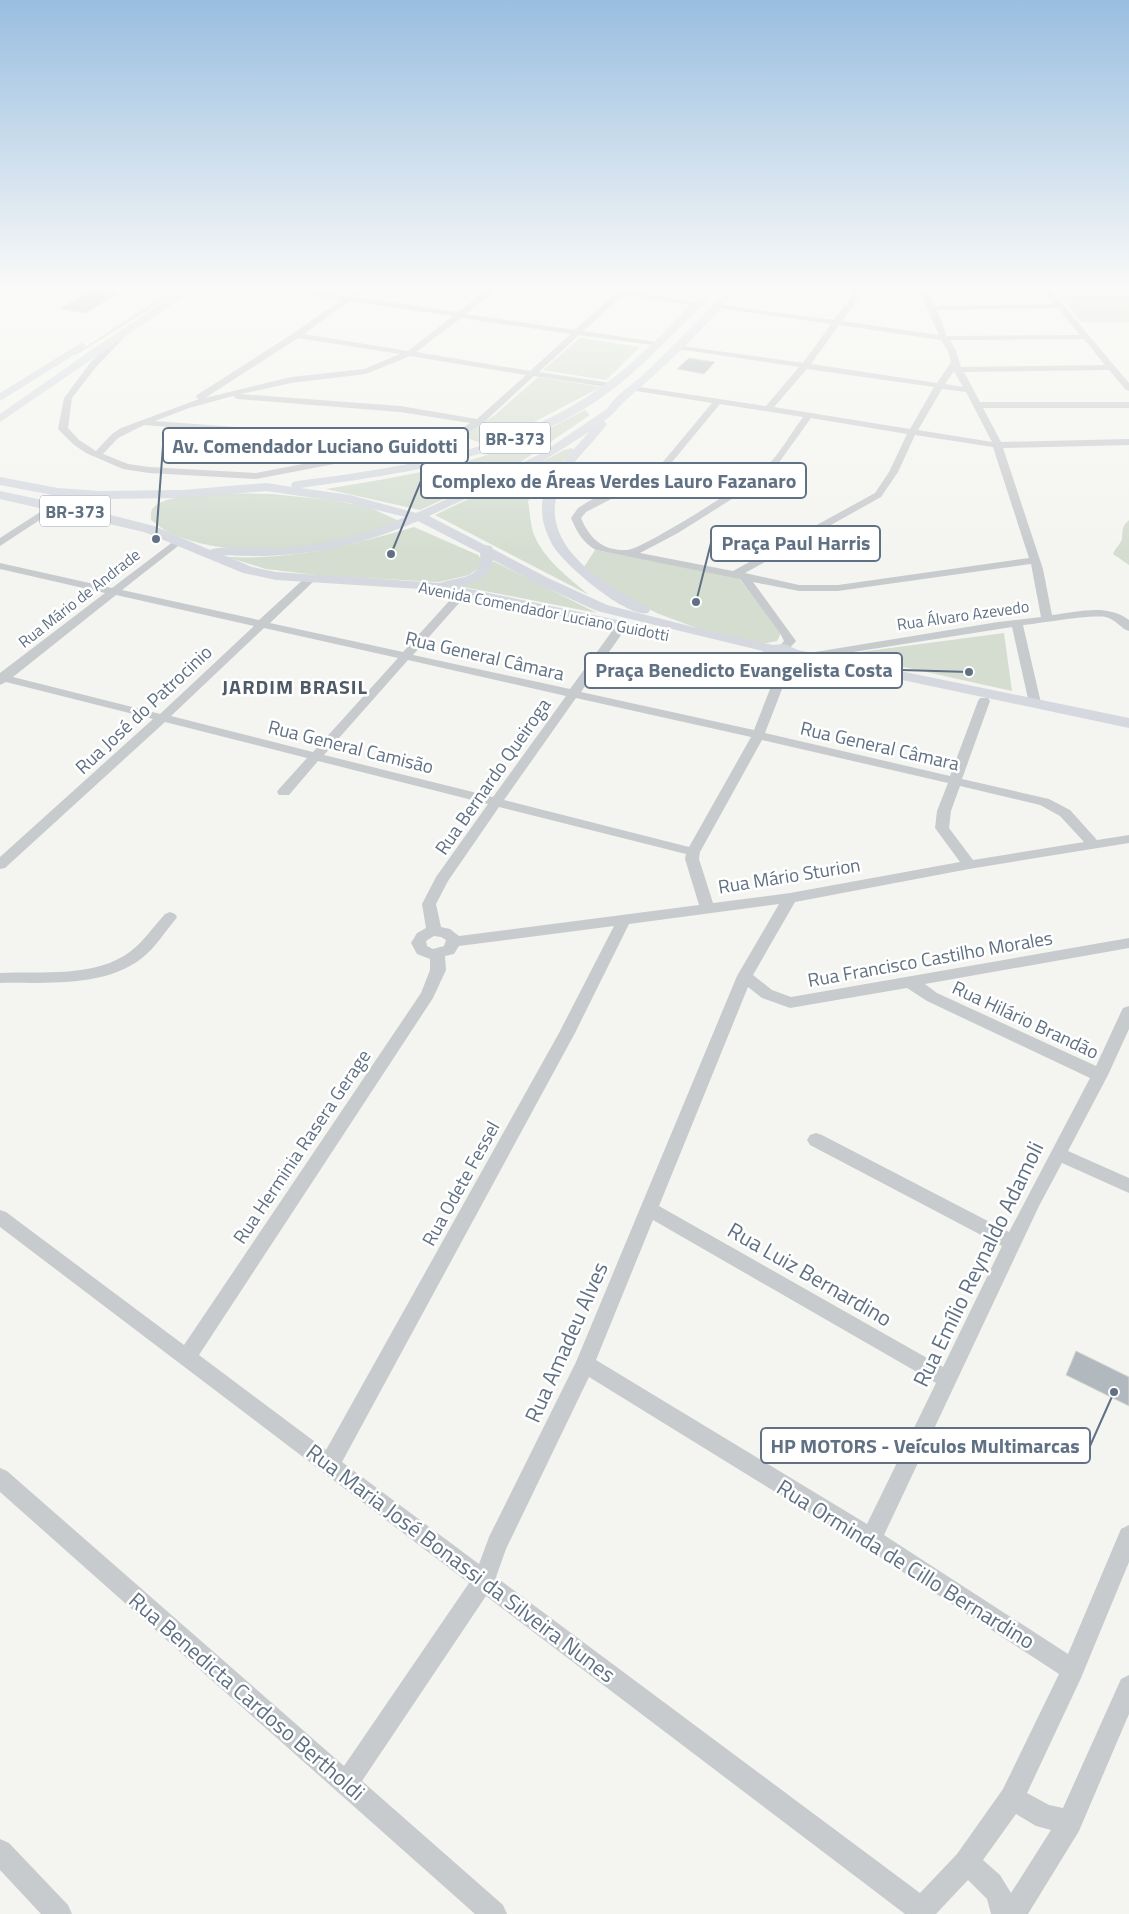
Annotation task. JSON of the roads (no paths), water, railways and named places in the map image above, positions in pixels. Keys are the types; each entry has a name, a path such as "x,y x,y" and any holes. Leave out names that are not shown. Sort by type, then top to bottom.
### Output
{"main road":[{"path":"0,398 36,374"},
{"path":"0,419 62,374"},
{"name":"BR-373","path":"266,487 339,479 411,467 483,448 514,438 572,412 624,374"},
{"path":"633,374 638,376 625,390 553,488 547,505 550,525 558,544 573,563 593,581 620,599 655,616 712,636"},
{"name":"BR-373","path":"181,542 217,551 251,554 284,553 356,540 407,523 556,449 636,388 650,374"},
{"path":"610,386 607,393 586,406 592,410 604,410 615,404"},
{"name":"Avenida Comendador Luciano Guidotti","path":"0,481 30,488 82,494 140,496 266,487 350,499 391,508 425,518 543,581 602,608 781,654 984,701 1129,731"},
{"path":"149,529 143,522 145,511 167,498 183,494"},
{"name":"Avenida Comendador Luciano Guidotti","path":"0,496 54,506 149,529 248,570 276,576 436,586 622,625 781,654 809,656 1129,723"},
{"path":"436,586 457,584 471,579 480,573 487,564 486,549"}],"street":[{"path":"85,374 68,398 63,429 76,442 97,455 126,467 256,476 398,450 446,438 464,431 479,422 531,374"},
{"path":"186,406 235,374"},
{"path":"97,455 115,436 139,423 186,406 224,395 291,380 338,374"},
{"path":"540,374 610,386"},
{"path":"768,409 798,374"},
{"path":"861,374 969,390"},
{"path":"740,575 878,495 888,483 912,432 939,386 950,374"},
{"path":"961,374 994,435 1035,560 1047,620"},
{"path":"1117,374 1129,388"},
{"path":"636,388 996,445 1129,442"},
{"path":"210,390 224,395 400,409 479,422"},
{"path":"718,401 665,465 647,477 608,495 582,510 576,518 582,532 591,544 600,548 799,588 838,588 1035,560"},
{"path":"979,405 1129,405"},
{"path":"630,554 674,531 759,478 772,466 809,415"},
{"path":"139,423 332,436 398,450"},
{"path":"0,544 54,506"},
{"name":"Rua Mário de Andrade","path":"1,679 181,542"},
{"name":"Rua General Câmara","path":"0,566 758,735 1044,802 1065,813 1093,844"},
{"path":"707,908 692,859 693,852 758,735 785,666 781,654 790,641 740,575"},
{"name":"Rua José do Patrocinio","path":"0,865 162,718 310,579"},
{"path":"284,792 464,591"},
{"name":"Rua Álvaro Azevedo","path":"809,656 1017,623 1100,613 1109,614 1125,624"},
{"path":"1017,623 1035,704"},
{"name":"Rua Bernardo Queiroga","path":"434,931 429,904 441,880 622,625"},
{"name":"Rua General Camisão","path":"1,679 693,852"},
{"path":"969,865 942,828 944,811 984,701"},
{"name":"Rua Mário Sturion","path":"454,942 790,898 969,865 1129,839"},
{"name":"Rua Amadeu Alves","path":"346,1784 484,1580 497,1545 586,1364 745,976 790,898"},
{"path":"0,978 101,972 119,966 136,955 170,917"},
{"name":"Rua Odete Fessel","path":"330,1464 567,1033 624,920"},
{"path":"434,931 446,932 453,938 454,942 449,950 438,954 422,950 418,943 423,935 434,931"},
{"name":"Rua Francisco Castilho Morales","path":"745,976 767,994 790,1003 1129,943"},
{"name":"Rua Herminia Rasera Gerage","path":"187,1357 428,994 438,970 438,954"},
{"name":"Rua Hilário Brandão","path":"910,982 932,997 1100,1075"},
{"name":"Rua Emílio Reynaldo Adamoli","path":"871,1539 1013,1243 1100,1075 1129,1012"},
{"path":"816,1140 1013,1243"},
{"path":"1058,1154 1129,1186"},
{"name":"Rua Luiz Bernardino","path":"650,1209 947,1380"},
{"name":"Rua Maria José Bonassi da Silveira Nunes","path":"0,1217 484,1580 920,1912"},
{"name":"Rua Orminda de Cillo Bernardino","path":"586,1364 871,1539 1073,1670"},
{"name":"Rua Benedicta Cardoso Bertholdi","path":"0,1478 494,1914"},
{"path":"920,1912 966,1862 1012,1798 1073,1670 1129,1536"},
{"path":"1013,1914 1070,1822 1129,1687"},
{"path":"1012,1798 1045,1817 1070,1822"},
{"path":"0,1852 59,1914"},
{"path":"966,1862 991,1882 1002,1900 1004,1914"}],"place":[{"name":"Av. Comendador Luciano Guidotti","path":"156,539"},
{"name":"Complexo de Áreas Verdes Lauro Fazanaro","path":"391,554"},
{"name":"Praça Paul Harris","path":"696,602"},
{"name":"Praça Benedicto Evangelista Costa","path":"969,672"},
{"name":"HP MOTORS - Veículos Multimarcas","path":"1114,1392"}],"district":[{"name":"JARDIM BRASIL","path":"295,686"}]}
